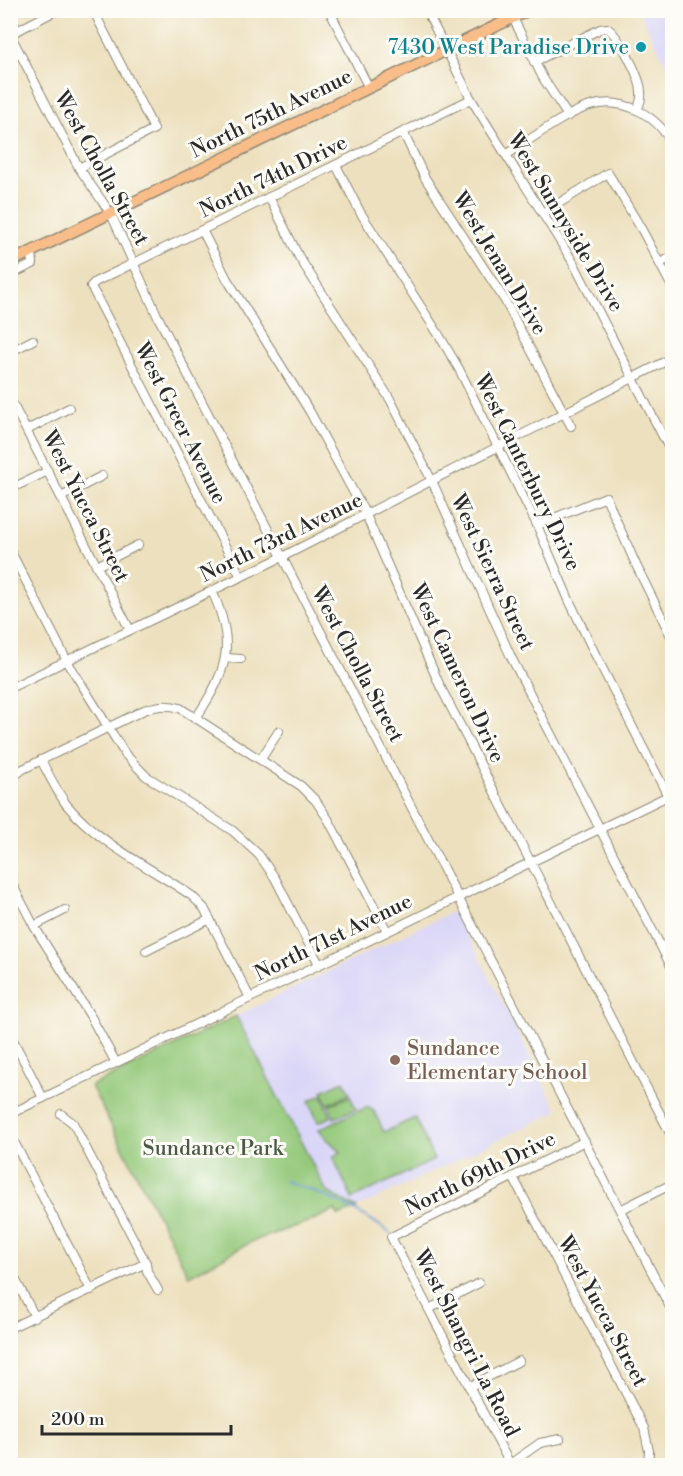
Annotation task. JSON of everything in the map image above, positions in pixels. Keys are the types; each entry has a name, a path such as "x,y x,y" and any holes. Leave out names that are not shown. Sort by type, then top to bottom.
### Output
{"main road":[{"name":"North 75th Avenue","path":"10,262 529,10"}],"street":[{"path":"11,34 57,10"},
{"path":"79,168 154,129 93,10"},
{"path":"329,10 369,88"},
{"name":"West Sunnyside Drive","path":"426,10 471,99 573,262 672,454"},
{"path":"513,18 534,62 568,116"},
{"path":"534,62 600,29 607,28 616,36 640,83 642,98 638,110"},
{"name":"West Cholla Street","path":"11,34 79,168 111,214 157,315 672,1311"},
{"name":"North 74th Drive","path":"91,286 95,282 471,99"},
{"path":"506,155 568,116 583,108 598,104 618,104 638,110 654,121 672,144"},
{"name":"West Jenan Drive","path":"403,132 426,178 504,299 565,413"},
{"name":"West Canterbury Drive","path":"336,165 360,212 444,343 537,525 596,656 670,795 672,804"},
{"path":"543,213 608,173 672,287"},
{"name":"West Sierra Street","path":"269,197 299,257 390,399 432,481 511,657 672,968"},
{"name":"West Cameron Drive","path":"202,230 227,279 310,412 366,514 440,686 672,1137"},
{"name":"North 75th Avenue","path":"10,275 33,264 32,252"},
{"path":"660,263 672,257"},
{"name":"West Greer Avenue","path":"91,286 241,577"},
{"path":"10,352 33,340"},
{"name":"North 73rd Avenue","path":"10,688 282,557 672,358"},
{"name":"West Yucca Street","path":"10,399 130,630"},
{"path":"27,430 69,408"},
{"path":"565,413 571,426"},
{"path":"10,489 48,471"},
{"path":"62,497 102,476"},
{"path":"537,525 606,497 672,638"},
{"path":"97,566 138,545"},
{"path":"10,550 67,661 125,754 138,769 233,831 259,855 275,879 319,964"},
{"path":"196,718 215,690 226,658 225,624 212,591"},
{"path":"226,658 241,659"},
{"path":"10,779 23,769 144,710 159,705 173,706 261,759 301,786 316,801 328,819 387,931"},
{"path":"261,759 279,731"},
{"path":"41,760 60,795 82,820 102,837 192,896 204,908 250,998"},
{"name":"North 71st Avenue","path":"10,1114 670,795"},
{"path":"10,880 34,926 91,1017 116,1063"},
{"path":"34,926 65,910"},
{"path":"146,951 210,919"},
{"path":"10,1034 42,1098"},
{"path":"61,1114 74,1123 158,1290"},
{"path":"10,1134 13,1146 91,1290"},
{"name":"North 69th Drive","path":"391,1237 585,1141"},
{"name":"West Yucca Street","path":"513,1177 644,1428 649,1451 648,1466"},
{"path":"620,1210 672,1184"},
{"name":"West Shangri La Road","path":"391,1237 510,1465"},
{"path":"10,1328 146,1263"},
{"path":"10,1269 35,1317"},
{"path":"429,1309 479,1284"},
{"path":"469,1387 519,1361"},
{"path":"510,1465 540,1443 560,1439"}],"shaded area":[{"path":"639,11 672,11 672,76"},
{"name":"Sundance Elementary School","path":"452,912 459,918 558,1111 357,1208 327,1192 236,1016"}],"green space":[{"name":"Sundance Park","path":"236,1016 327,1192 357,1208 339,1216 335,1210 253,1241 189,1276 91,1086"},
{"path":"344,1081 350,1094 328,1104 322,1091"},
{"path":"322,1095 331,1117 318,1122 309,1101"},
{"path":"350,1096 356,1109 334,1118 329,1105"},
{"path":"367,1107 374,1111 384,1132 415,1118 434,1160 352,1199 333,1157 341,1152 319,1129"}],"waterway":[{"path":"285,1181 354,1210 391,1234"}],"place":[{"name":"7430 West Paradise Drive","path":"641,47"},
{"name":"Sundance Elementary School","path":"395,1060"}]}
